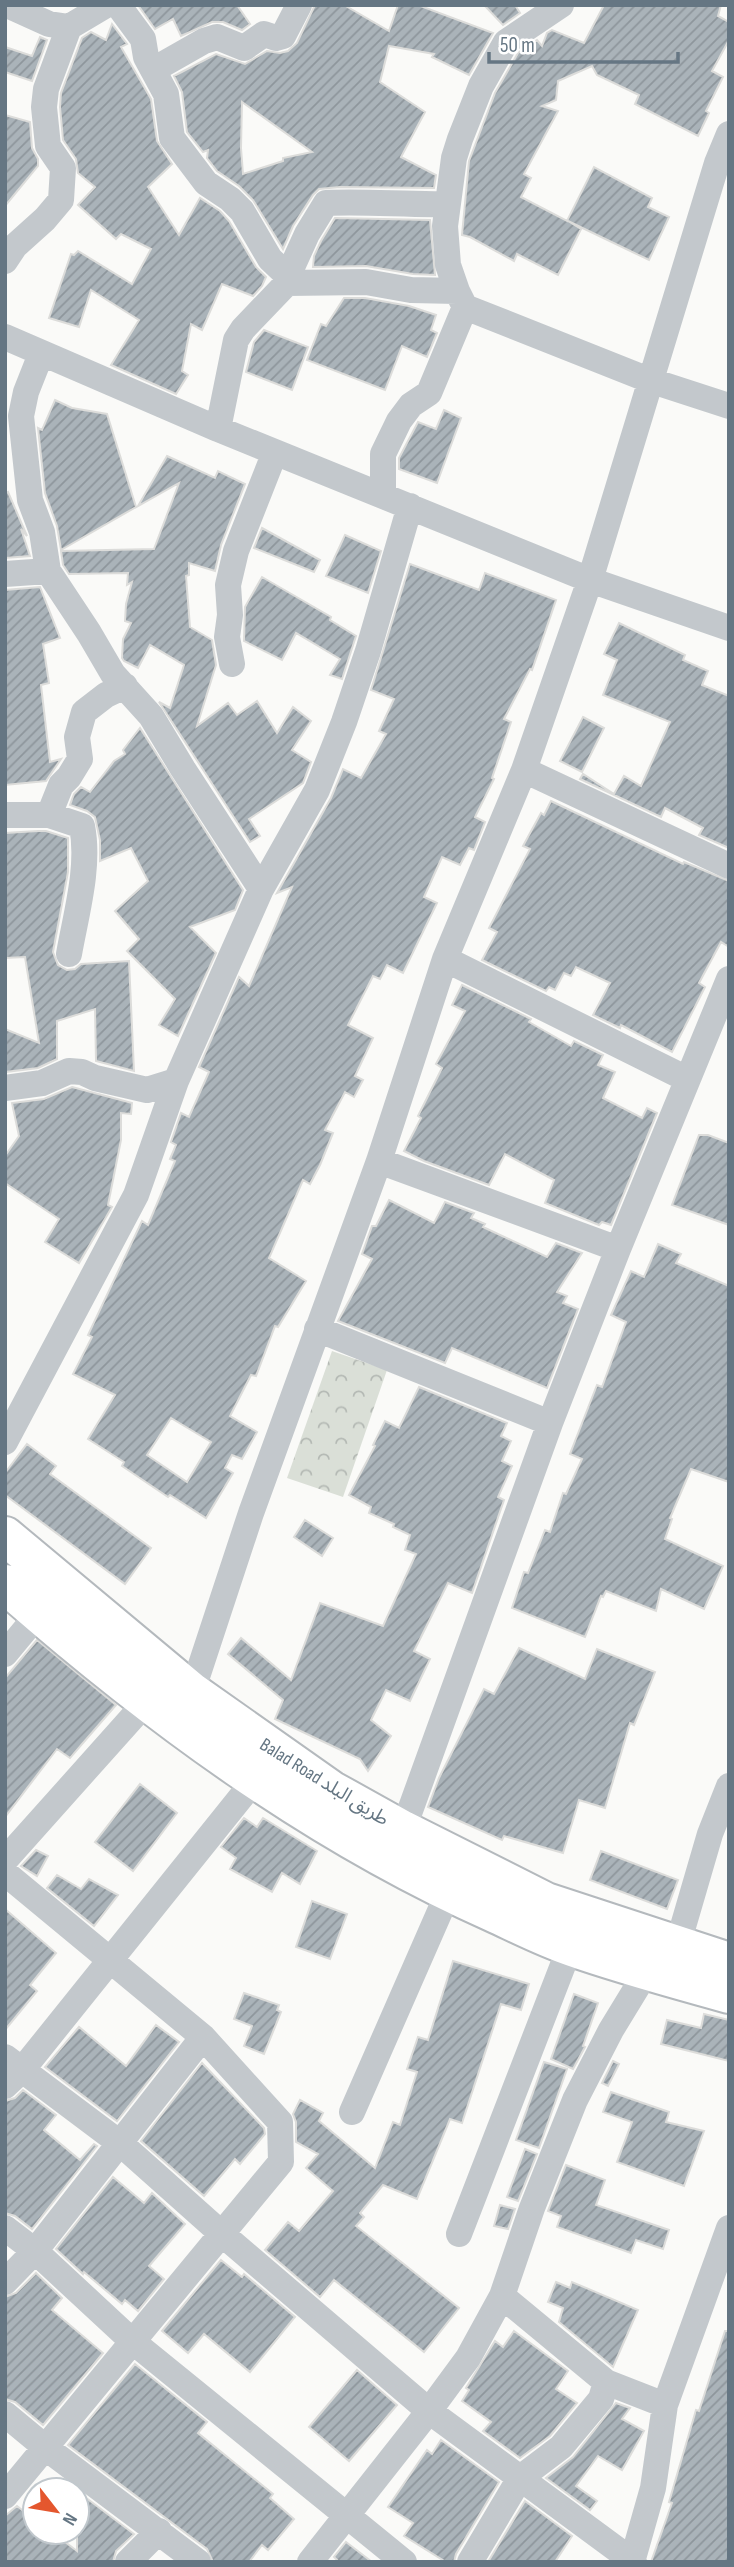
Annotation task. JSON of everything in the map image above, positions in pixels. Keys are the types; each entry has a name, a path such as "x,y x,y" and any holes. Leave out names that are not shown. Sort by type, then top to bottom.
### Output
{"highway":[{"name":"Balad Road طريق البلد","path":"5,1536 192,1692 331,1790 403,1830 547,1902 729,1962"},
{"name":"Balad Road طريق البلد","path":"5,1584 38,1613 254,1781 391,1862 448,1893 570,1947 729,1994"}],"street":[{"path":"7,5 49,24 69,27 125,8 143,39 146,57 166,94 172,138 206,183 230,199 242,211 270,259 287,280 366,282 461,299 649,380 729,406"},
{"path":"153,70 204,41 217,37 244,48 264,34 283,37 299,5"},
{"path":"383,495 383,454 399,421 411,405 429,393 461,299 448,265 445,226 446,204 460,139 481,86 506,42 561,5"},
{"path":"5,261 15,246 45,219 61,200 63,168 48,146 44,107 48,81 69,27"},
{"path":"192,1692 251,1513 380,1161 445,959 524,770 590,580 649,380 723,165 729,134"},
{"path":"218,429 236,340 287,280 307,234 326,203 362,201 393,205 446,204"},
{"path":"5,337 218,429 590,580 729,628"},
{"path":"41,354 26,392 21,416 30,500 42,532 48,571 113,674 151,716 261,889"},
{"path":"232,664 227,636 231,573 249,514 275,452"},
{"path":"5,1442 136,1195 176,1081 261,889 317,790 344,723 368,651 410,506"},
{"path":"5,574 48,571"},
{"path":"49,815 61,785 80,759 77,737 83,712 106,695 125,687"},
{"path":"524,770 729,866"},
{"path":"5,815 49,815 82,826 85,841 84,876 69,954"},
{"path":"445,959 687,1079"},
{"path":"403,1830 550,1423 729,979"},
{"path":"5,1088 42,1083 69,1071 82,1072 95,1078 147,1090 176,1081"},
{"path":"380,1161 618,1249"},
{"path":"317,1329 550,1423"},
{"path":"5,1654 38,1613"},
{"path":"5,1860 148,1700"},
{"path":"254,1781 111,1961 11,2071 121,2144 429,2411 633,2561 653,2488 665,2405 729,2228"},
{"path":"677,1947 710,1834 729,1786"},
{"path":"5,1873 203,2037 280,2122 281,2162 5,2496"},
{"path":"352,2112 448,1893"},
{"path":"459,2234 570,1947"},
{"path":"310,2562 468,2358 502,2296 532,2208 575,2100 611,2029 647,1971"},
{"path":"5,2282 35,2251 203,2037"},
{"path":"5,2228 35,2251 132,2341 404,2562"},
{"path":"502,2296 607,2382 665,2405"},
{"path":"470,2562 520,2478 561,2447 601,2399 607,2382"},
{"path":"5,2414 198,2562"},
{"path":"128,2562 159,2531"}],"green space":[{"path":"332,1351 387,1370 343,1497 287,1478"}],"building":[{"path":"138,5 237,5 250,24 242,30 223,22 212,22 181,36 173,19 155,29"},
{"path":"315,5 344,5 389,31 398,5 418,5 493,33 469,75 432,57 434,54 389,46 380,82 425,112 401,157 436,175 434,188 319,189 293,226 283,249 253,200 239,186 217,171 207,158 208,150 203,152 187,132 182,92 174,76 216,54 245,64 267,51 288,51 297,43","holes":["242,102 312,152 283,158 283,161 243,174"]},
{"path":"484,5 515,5 520,13 503,25"},
{"path":"604,5 721,5 718,16 729,22 729,40 712,71 723,77 706,111 709,113 698,136 635,104 639,95 597,75 592,66 558,81 556,100 542,106 558,111 524,174 531,178 521,197 567,221 594,167 652,198 648,207 669,217 649,260 568,221 581,229 558,275 517,254 514,261 462,235 469,161 495,93 518,53 537,40 542,46 547,33 552,30 584,43"},
{"path":"112,24 127,44 121,47 151,99 157,141 172,164 148,187 179,235 200,198 220,211 229,221 256,267 266,277 253,296 222,284 202,330 191,324 182,371 188,375 176,394 111,365 139,320 91,290 79,327 49,318 71,254 74,255 78,251 132,284 151,249 121,234 116,239 78,205 95,187 78,173 76,159 63,140 61,93 82,38 91,32 106,40"},
{"path":"40,37 47,40 32,81 5,72 5,47 32,56"},
{"path":"5,115 30,122 32,148 38,159 38,166 5,206"},
{"path":"335,218 430,220 435,275 366,266 313,267 314,256"},
{"path":"344,298 365,298 409,306 436,315 431,330 437,333 427,357 402,346 385,390 307,360 321,324 326,326"},
{"path":"264,330 308,347 292,390 246,372 254,342"},
{"path":"55,400 72,408 107,414 136,507 61,550 57,526 45,493 38,428 42,430"},
{"path":"444,410 461,418 437,483 399,469 399,458 418,422 436,429"},
{"path":"167,456 215,478 218,471 245,484 221,545 215,571 189,563 189,575 186,576 190,627 212,640 216,665 197,726 228,703 237,715 257,701 277,733 293,707 311,721 292,750 311,762 303,783 249,819 260,836 250,842 159,702 170,708 184,665 150,645 138,668 122,658 123,639 131,623 125,621 132,582 127,585 128,573 69,574 63,565 61,551 154,549 179,483 138,506"},
{"path":"8,492 27,536 21,529 30,556 5,558 5,493"},
{"path":"262,528 320,560 314,572 254,548"},
{"path":"345,535 381,551 368,593 326,576"},
{"path":"410,564 479,590 485,573 556,600 532,670 530,669 504,719 511,722 492,778 494,779 475,817 485,822 474,850 469,848 460,865 442,857 424,897 437,903 403,973 387,965 380,979 373,976 348,1025 373,1038 355,1076 363,1080 354,1097 345,1092 325,1130 333,1133 320,1165 310,1184 303,1180 269,1258 306,1281 278,1327 275,1326 256,1376 251,1375 230,1416 257,1432 242,1459 232,1455 225,1468 233,1473 206,1518 170,1495 168,1497 122,1466 124,1462 88,1439 115,1395 73,1374 92,1337 88,1335 142,1221 148,1225 175,1161 170,1159 176,1145 171,1142 181,1113 189,1117 209,1072 199,1067 239,977 249,986 292,887 277,893 331,798 343,769 361,778 386,734 379,731 394,699 371,690","holes":["171,1418 211,1442 187,1482 147,1455"]},
{"path":"262,577 331,617 330,620 356,636 342,679 330,675 340,659 296,633 282,660 244,641 245,607"},
{"path":"40,587 60,638 43,644 49,683 41,685 50,762 61,759 46,781 5,785 5,590"},
{"path":"619,623 685,655 683,660 708,671 702,685 729,696 729,848 699,835 703,828 665,808 661,817 580,779 583,774 614,794 624,776 641,786 670,722 603,695 617,660 604,654"},
{"path":"583,717 604,728 582,772 560,761"},
{"path":"140,728 243,890 235,910 190,927 216,953 178,1036 159,1025 175,999 127,951 139,939 115,911 148,881 131,848 100,861 100,840 95,817 70,805 74,794 81,787 90,792 114,761 125,754 123,750"},
{"path":"551,801 683,864 684,862 729,881 729,947 721,942 699,983 705,987 672,1052 621,1025 620,1028 593,1015 610,983 576,967 571,976 564,973 555,990 549,987 546,991 482,960 497,932 489,928 530,849 523,846 541,813 544,815"},
{"path":"46,831 68,838 68,872 53,952 58,965 67,970 75,969 81,964 129,961 134,1071 96,1061 95,1009 57,1021 57,1059 38,1068 5,1072 5,1029 39,1043 25,957 5,958 5,833"},
{"path":"462,985 531,1019 529,1022 571,1046 574,1041 603,1055 598,1065 615,1072 603,1098 642,1118 647,1108 657,1113 611,1225 602,1222 599,1225 545,1203 554,1180 505,1154 489,1185 404,1151 442,1068 436,1064 465,1011 452,1005"},
{"path":"72,1087 132,1103 131,1114 121,1113 121,1140 108,1205 112,1207 79,1263 45,1242 59,1219 5,1183 5,1156 19,1136 12,1103 44,1099"},
{"path":"699,1135 708,1135 729,1143 729,1225 672,1205"},
{"path":"389,1200 434,1223 445,1202 474,1213 471,1218 485,1224 483,1227 547,1257 556,1243 582,1253 557,1292 567,1296 563,1303 578,1309 547,1388 452,1348 445,1363 338,1321 372,1259 362,1254 372,1226 376,1226"},
{"path":"658,1244 681,1254 676,1263 729,1286 729,1482 691,1469 670,1518 672,1519 665,1539 723,1566 704,1609 661,1589 656,1611 606,1591 603,1597 601,1596 585,1637 512,1608 524,1572 528,1573 545,1530 550,1532 563,1493 566,1494 582,1459 570,1454 597,1385 602,1387 626,1322 611,1315 631,1271 644,1277"},
{"path":"419,1387 507,1423 501,1436 511,1441 502,1461 512,1466 498,1497 504,1500 472,1593 448,1583 414,1651 430,1659 410,1701 386,1690 371,1720 391,1736 368,1771 360,1759 275,1719 283,1700 228,1654 241,1638 291,1680 320,1603 383,1626 416,1554 405,1550 410,1535 393,1527 394,1524 369,1513 371,1507 349,1495 385,1421 399,1428"},
{"path":"27,1444 56,1466 50,1474 151,1548 125,1584 5,1495 5,1473"},
{"path":"305,1520 333,1538 322,1556 294,1537"},
{"path":"37,1640 116,1705 70,1758 57,1749 5,1817 5,1678"},
{"path":"519,1648 585,1679 597,1649 655,1672 634,1725 630,1723 605,1808 579,1800 563,1853 504,1836 502,1840 428,1807 439,1778 484,1689 494,1694"},
{"path":"140,1784 177,1813 133,1871 95,1842"},
{"path":"244,1818 257,1827 263,1818 317,1851 300,1884 282,1873 272,1892 230,1869 236,1858 221,1847"},
{"path":"36,1850 48,1856 37,1876 21,1866"},
{"path":"601,1851 678,1880 667,1909 590,1880"},
{"path":"57,1875 81,1889 89,1879 118,1895 94,1926 47,1888"},
{"path":"312,1901 347,1914 330,1959 296,1947"},
{"path":"5,1909 56,1953 30,1985 37,1991 5,2030"},
{"path":"453,1961 529,1984 521,2010 501,2004 462,2123 450,2119 417,2199 383,2185 360,2213 364,2217 356,2226 459,2308 424,2352 334,2280 320,2297 265,2250 288,2222 299,2231 333,2191 306,2168 318,2154 296,2142 296,2122 293,2114 300,2100 323,2113 319,2121 375,2168 393,2122 400,2125 417,2072 407,2069 418,2037 428,2040"},
{"path":"244,1993 279,2005 277,2010 281,2012 264,2054 244,2046 252,2026 234,2019"},
{"path":"574,1994 598,2003 583,2046 585,2047 573,2069 551,2059"},
{"path":"704,2014 729,2020 729,2061 661,2044 667,2020 701,2028"},
{"path":"156,2025 179,2042 117,2121 45,2067 79,2027 126,2066"},
{"path":"613,2061 619,2064 608,2086 602,2083"},
{"path":"544,2062 567,2069 539,2148 516,2140"},
{"path":"202,2063 264,2128 265,2134 240,2164 235,2159 204,2196 141,2141"},
{"path":"23,2090 56,2115 44,2130 80,2160 94,2144 97,2146 32,2229 15,2216 5,2213 5,2101 15,2098"},
{"path":"611,2092 669,2112 666,2122 704,2131 684,2186 617,2162 632,2122 603,2112"},
{"path":"525,2149 537,2154 518,2201 507,2197"},
{"path":"566,2165 605,2180 596,2205 669,2230 663,2249 636,2240 631,2253 557,2227 561,2216 548,2211"},
{"path":"113,2177 144,2203 152,2193 185,2224 149,2266 164,2279 138,2311 125,2300 122,2304 56,2249"},
{"path":"500,2205 515,2209 508,2229 494,2226"},
{"path":"221,2260 242,2277 244,2274 295,2317 250,2372 204,2334 188,2353 162,2331"},
{"path":"36,2273 62,2298 52,2310 103,2353 43,2425 15,2402 5,2399 5,2297 16,2293"},
{"path":"556,2282 570,2288 572,2282 638,2310 613,2367 559,2322 563,2308 548,2302"},
{"path":"514,2331 568,2371 556,2389 577,2403 550,2436 520,2458 483,2431 491,2422 462,2401 469,2390 466,2388 495,2341 503,2347"},
{"path":"725,2331 729,2331 729,2562 651,2562 672,2503 669,2502 696,2410 699,2411"},
{"path":"135,2364 207,2422 198,2433 273,2494 270,2498 294,2519 268,2550 262,2545 249,2562 213,2562 207,2549 68,2445"},
{"path":"357,2370 397,2405 349,2461 309,2427"},
{"path":"616,2403 630,2408 622,2419 644,2431 622,2470 598,2456 576,2486 597,2501 590,2510 546,2478 573,2457"},
{"path":"441,2440 499,2482 456,2554 454,2562 446,2562 404,2536 413,2523 388,2507 427,2450 432,2454"},
{"path":"525,2501 572,2536 555,2562 488,2562"},
{"path":"91,2502 134,2534 116,2551 113,2562 5,2562 5,2516 17,2506 21,2509 21,2546 70,2546 77,2551 77,2546 91,2546"},
{"path":"346,2542 372,2562 339,2562 334,2557"}]}
